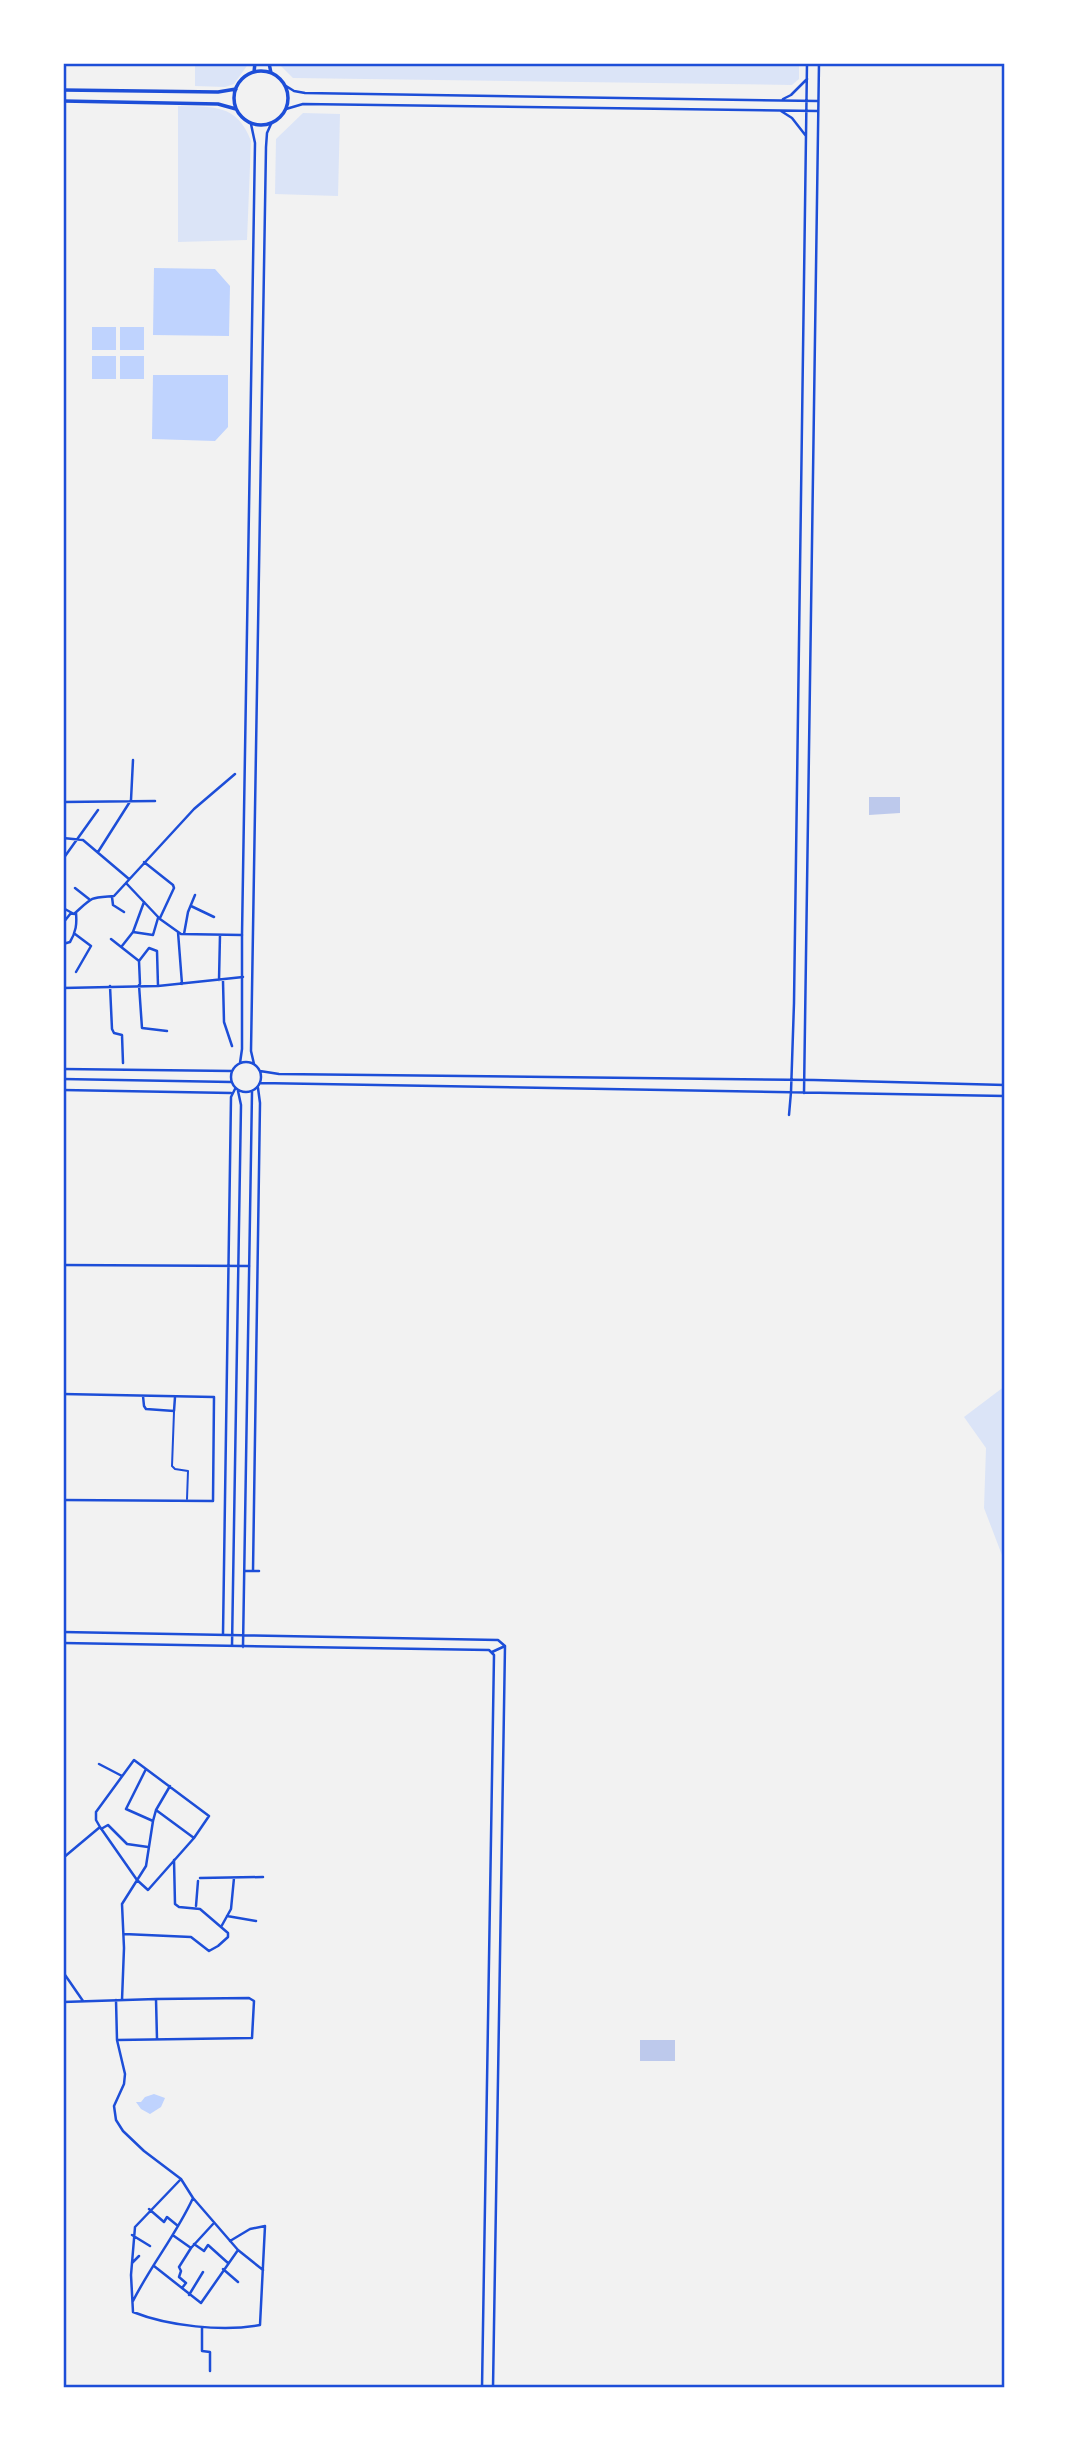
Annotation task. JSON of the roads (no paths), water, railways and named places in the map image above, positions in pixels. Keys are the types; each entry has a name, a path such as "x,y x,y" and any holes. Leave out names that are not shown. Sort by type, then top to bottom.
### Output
{"main road":[{"path":"254,72 255,63"},
{"path":"269,63 271,73"},
{"path":"254,72 271,73 280,78 286,86 289,97 286,109 283,115 271,124 251,124 242,118 236,109 236,89 243,78 254,72"},
{"path":"63,90 218,92 236,89"},
{"path":"63,101 218,104 236,109"}],"street":[{"path":"789,1115 794,1003 807,63"},
{"path":"804,1093 819,63"},
{"path":"780,100 791,95 807,79"},
{"path":"286,86 305,93 818,101"},
{"path":"286,109 303,104 818,111"},
{"path":"780,111 792,118 806,136"},
{"path":"232,1646 241,1105 237,1090 231,1082 232,1071 240,1063 242,1049 255,144 251,124"},
{"path":"253,1571 260,1072 254,1064 251,1051 265,169 267,133 271,124"},
{"path":"805,247 815,247"},
{"path":"98,852 131,800 133,760"},
{"path":"112,897 194,809 235,774"},
{"path":"63,802 155,801"},
{"path":"63,859 98,810"},
{"path":"63,838 78,838 98,852 128,881 159,918 178,932 242,935"},
{"path":"133,932 145,936 154,935 174,888 144,862"},
{"path":"75,888 90,900"},
{"path":"63,923 98,895 112,897"},
{"path":"184,934 195,895"},
{"path":"112,897 113,905 124,912"},
{"path":"122,946 133,932 144,902"},
{"path":"191,906 214,917"},
{"path":"243,907 254,907"},
{"path":"63,908 71,914"},
{"path":"63,943 70,942 75,934 76,913"},
{"path":"178,932 182,984"},
{"path":"75,934 91,946 76,972"},
{"path":"220,934 224,1022 232,1046"},
{"path":"111,939 139,961"},
{"path":"158,986 157,951 146,949 139,961 142,1028 167,1031"},
{"path":"63,988 158,986 243,978"},
{"path":"110,986 112,1029 114,1033 122,1035 123,1063"},
{"path":"794,1003 805,1004"},
{"path":"240,1063 254,1064"},
{"path":"63,1069 232,1071"},
{"path":"260,1072 1005,1085"},
{"path":"63,1079 231,1082"},
{"path":"260,1083 1005,1096"},
{"path":"63,1090 231,1093 237,1090 252,1092 258,1088"},
{"path":"243,1647 252,1092"},
{"path":"223,1634 231,1093"},
{"path":"63,1265 249,1266"},
{"path":"63,1394 214,1397 213,1501 63,1500"},
{"path":"143,1395 146,1409 174,1411"},
{"path":"175,1396 172,1466 187,1471 187,1501"},
{"path":"246,1521 254,1521"},
{"path":"245,1571 259,1571"},
{"path":"63,1632 498,1640 505,1646"},
{"path":"63,1643 492,1652 505,1646"},
{"path":"493,2388 505,1646"},
{"path":"482,2388 492,1652"},
{"path":"134,1760 209,1816 151,1889 145,1889 96,1820 96,1812 122,1776 134,1760"},
{"path":"99,1764 122,1776"},
{"path":"146,1769 126,1809 153,1821"},
{"path":"122,2000 123,1900 146,1866 156,1810 170,1786"},
{"path":"156,1810 194,1838"},
{"path":"63,1858 108,1825 127,1844 148,1847"},
{"path":"124,1934 191,1937 209,1951 229,1935 204,1911 175,1904 174,1860"},
{"path":"196,1908 199,1880 263,1877"},
{"path":"221,1927 231,1909 234,1878"},
{"path":"227,1916 256,1921"},
{"path":"63,1972 83,2001"},
{"path":"63,2002 249,1998 255,2004 252,2038 117,2040"},
{"path":"156,1999 157,2039"},
{"path":"116,2000 117,2040 125,2074 124,2084 114,2106 116,2120 123,2131 144,2151 181,2179 213,2224 238,2250 263,2270"},
{"path":"181,2179 139,2220 132,2235 133,2312 202,2328 260,2325 265,2226 250,2229 230,2241"},
{"path":"133,2301 174,2236 193,2198"},
{"path":"149,2209 164,2222 167,2217 179,2227"},
{"path":"182,2288 186,2283 179,2277 179,2267 192,2246 213,2224"},
{"path":"132,2235 150,2246"},
{"path":"174,2236 204,2251 208,2245 228,2263"},
{"path":"154,2266 202,2303 238,2250"},
{"path":"132,2263 139,2256"},
{"path":"223,2269 237,2282"},
{"path":"189,2295 204,2272"},
{"path":"202,2328 202,2351 210,2352 210,2371"}],"water":[{"path":"154,268 215,269 230,286 229,336 153,335"},
{"path":"92,327 116,327 116,350 92,350"},
{"path":"120,327 144,327 144,350 120,350"},
{"path":"92,356 116,356 116,379 92,379"},
{"path":"120,356 144,356 144,379 120,379"},
{"path":"153,375 228,375 228,427 215,441 152,439"},
{"path":"154,2094 165,2098 161,2107 150,2114 136,2102"}]}
